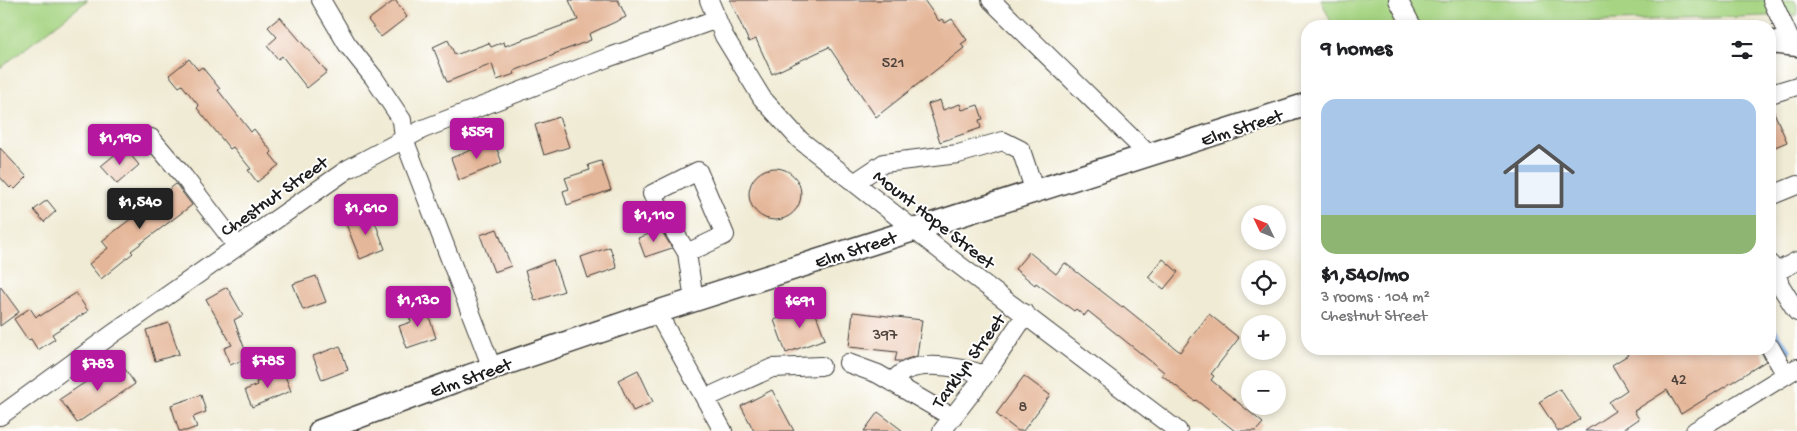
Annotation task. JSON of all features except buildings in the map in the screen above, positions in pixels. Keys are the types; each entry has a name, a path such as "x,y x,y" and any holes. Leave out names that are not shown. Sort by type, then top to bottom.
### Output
{"main road":[{"name":"Elm Street","path":"320,431 492,368 694,300 914,229 1301,110"}],"street":[{"path":"321,0 347,44 374,78 402,120 404,138 492,368"},
{"name":"Mount Hope Street","path":"709,0 724,36 762,98 800,140 1178,431"},
{"path":"991,0 1149,156"},
{"path":"1398,0 1409,20"},
{"path":"1772,0 1786,44"},
{"name":"Chestnut Street","path":"0,416 236,246 348,169 423,129 511,94 717,19"},
{"path":"1776,91 1797,86"},
{"path":"135,136 151,138 236,246"},
{"path":"854,183 884,163 958,154 1003,140 1021,150 1035,192"},
{"path":"687,253 725,235 698,171 652,194 687,253 694,300"},
{"path":"1776,194 1797,185"},
{"path":"1776,267 1797,261"},
{"path":"1776,275 1797,312"},
{"path":"658,312 723,431"},
{"name":"Tarklyn Street","path":"947,424 985,375 1026,314"},
{"path":"1695,431 1792,372 1776,354"},
{"path":"848,363 878,374 892,382 947,424"},
{"path":"706,398 772,368 821,366"},
{"path":"892,382 908,369 920,367 964,369 985,375"}],"green space":[{"path":"0,0 88,0 0,68"},
{"path":"1321,0 1794,0 1797,5 1797,15 1647,20 1330,20"}],"waterway":[{"path":"1776,332 1789,350"}]}
